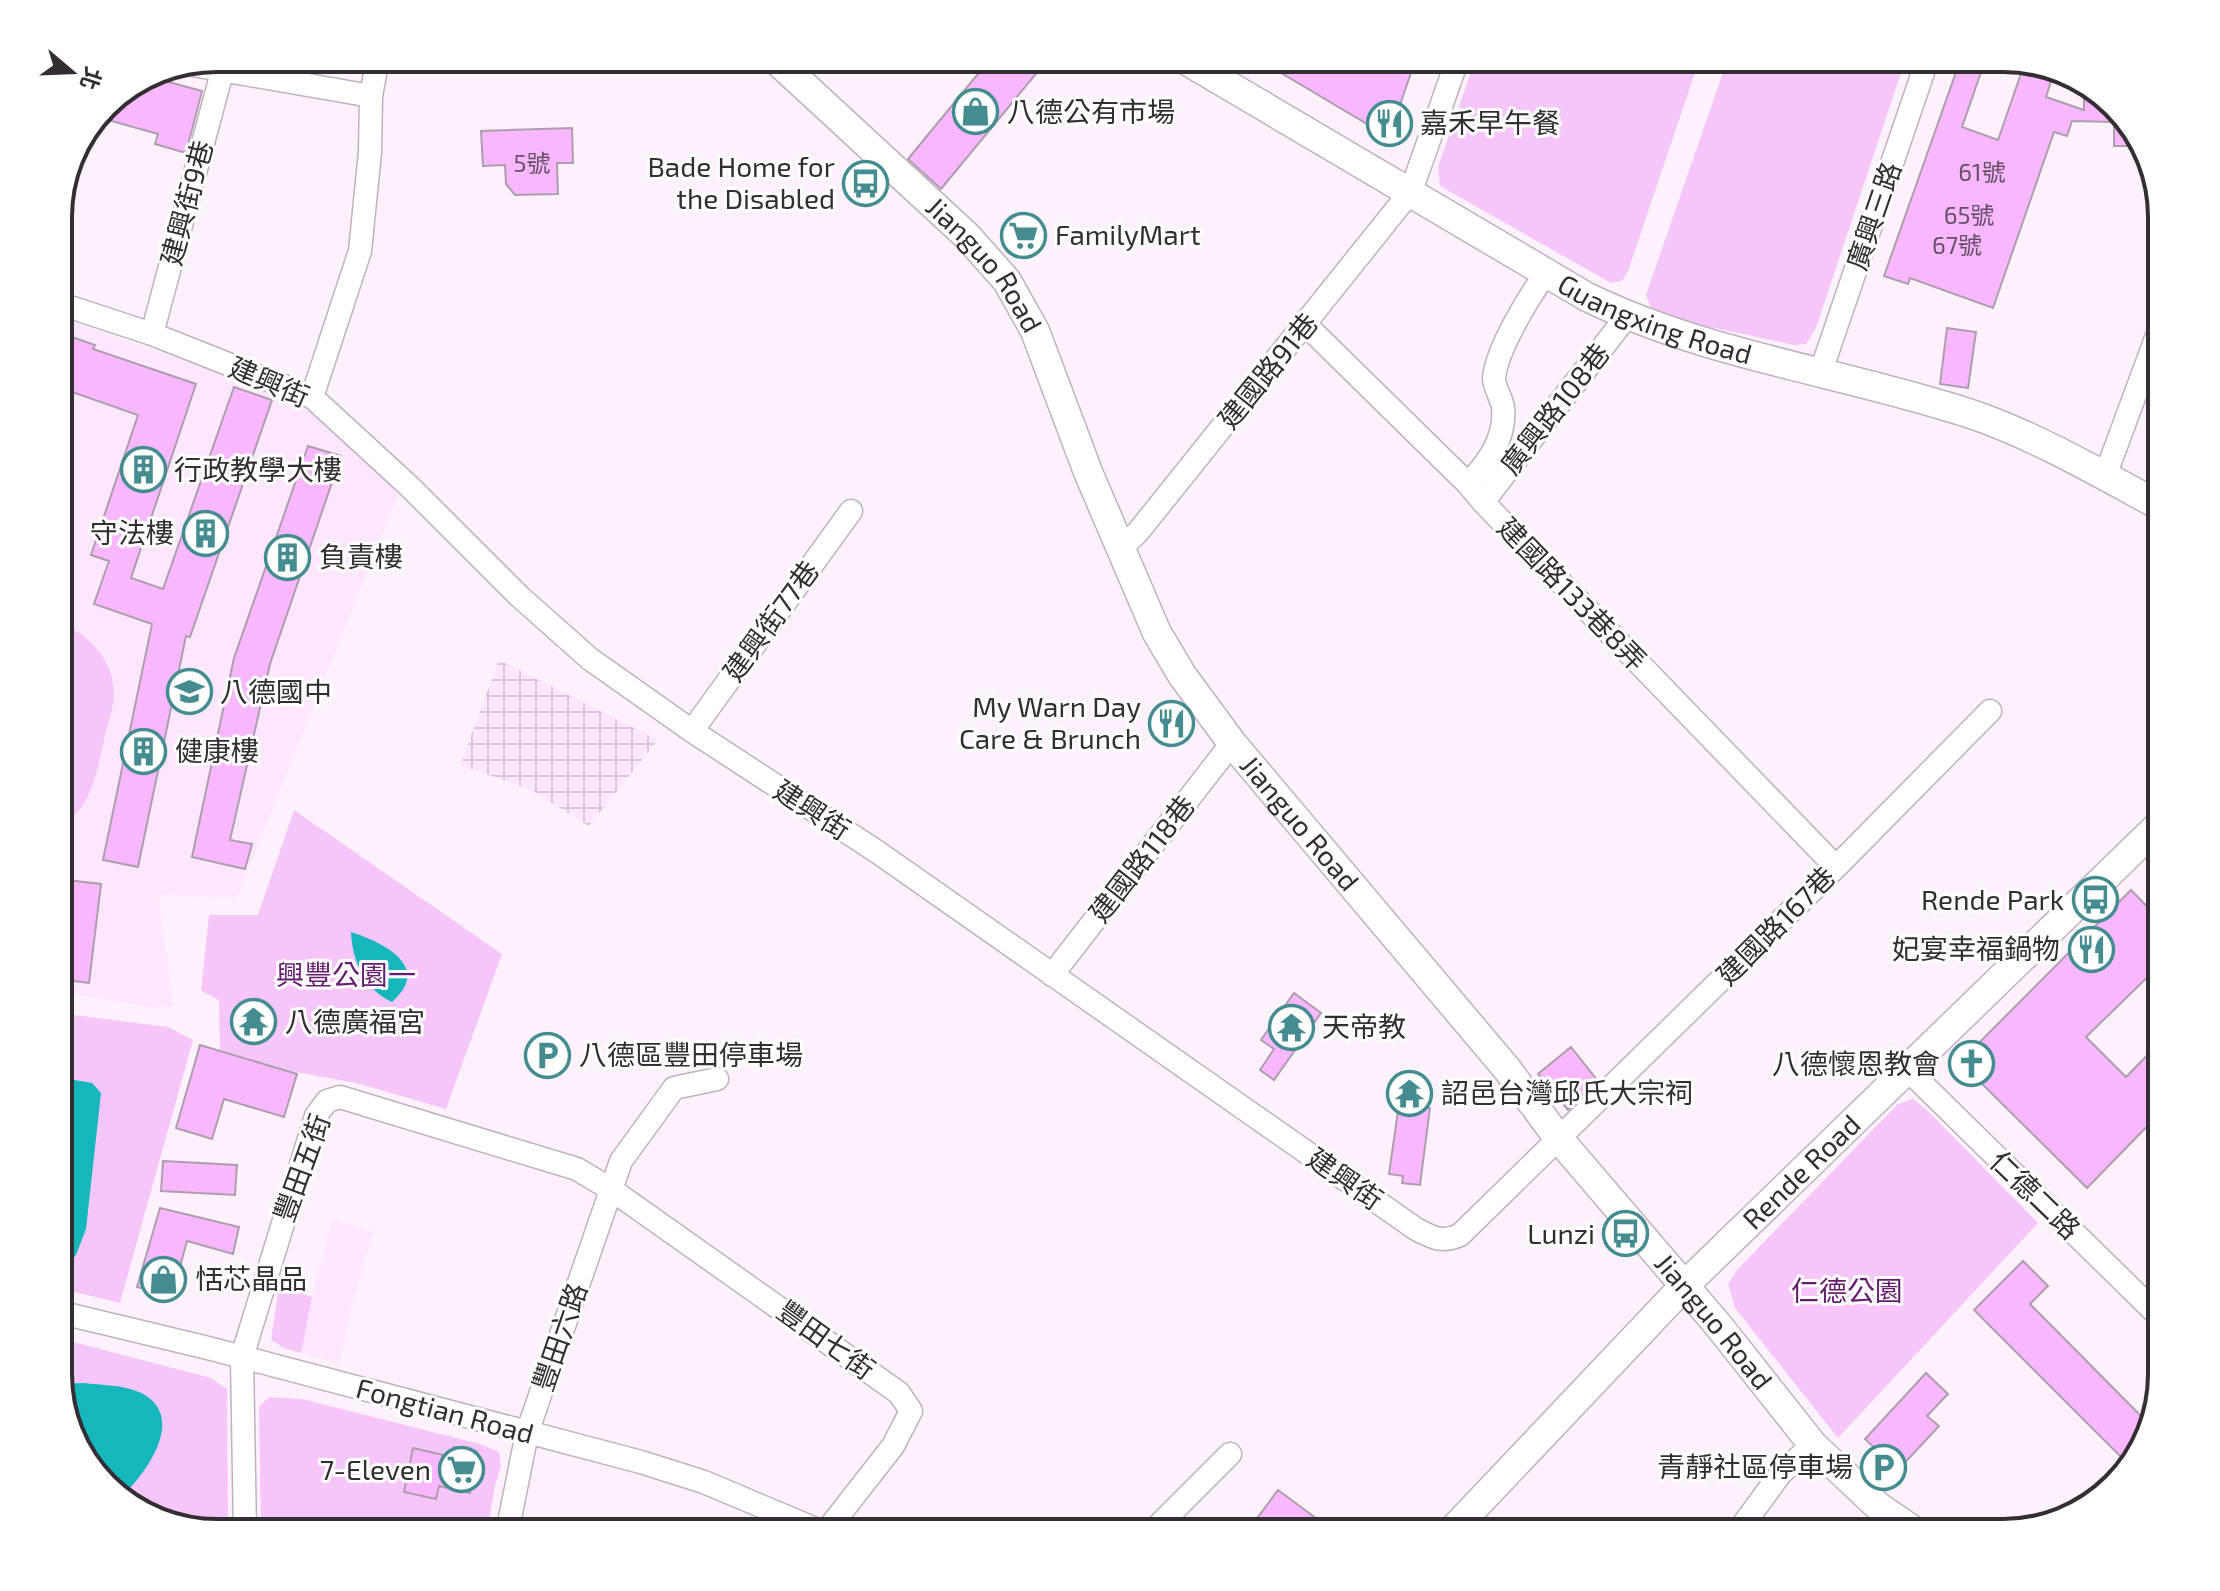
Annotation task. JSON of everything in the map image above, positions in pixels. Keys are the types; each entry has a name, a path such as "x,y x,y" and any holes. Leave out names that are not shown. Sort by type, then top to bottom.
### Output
{"street":[{"path":"222,72 371,96"},
{"name":"建興街9巷","path":"152,334 222,72"},
{"path":"312,397 360,251 375,72"},
{"name":"Jianguo Road","path":"789,72 967,236 1007,281 1035,331 1088,472 1157,633 1182,675 1232,743 1507,1069 1559,1139 1685,1285 1813,1445 1879,1507 1897,1519"},
{"name":"Guangxing Road","path":"1206,72 1546,273 1627,316 1702,343 1972,414 2148,499"},
{"name":"建國路91巷","path":"1121,548 1138,532 1411,191 1453,72"},
{"name":"廣興三路","path":"1820,374 1923,72"},
{"path":"1468,484 1492,455 1503,431 1503,406 1494,379 1518,317 1546,273"},
{"name":"建興街","path":"72,308 152,334 312,397 410,487 519,596 590,659 692,731 876,851 1407,1223 1437,1240 1447,1241 1460,1235 1559,1139"},
{"name":"廣興路108巷","path":"1483,502 1627,316"},
{"name":"建國路133巷8弄","path":"1305,324 1468,484 1836,867"},
{"path":"2105,476 2148,360"},
{"name":"建興街77巷","path":"692,731 851,511"},
{"name":"建國路167巷","path":"1559,1139 1990,711"},
{"name":"建國路118巷","path":"1052,975 1232,743"},
{"name":"Rende Road","path":"1463,1519 1685,1285 2148,836"},
{"name":"仁德二路","path":"1908,1070 2148,1305"},
{"name":"豐田六路","path":"510,1519 527,1433 621,1161 674,1088 717,1079"},
{"name":"豐田五街","path":"245,1519 242,1357 311,1130 327,1101 340,1097 350,1099 577,1169 612,1190"},
{"name":"豐田七街","path":"612,1190 906,1401 911,1411 893,1446 836,1519"},
{"name":"Fongtian Road","path":"72,1315 641,1462 704,1482 792,1519"},
{"path":"1747,1519 1781,1473 1813,1445"},
{"path":"1165,1519 1230,1454"}],"shaded area":[{"name":"八德國中","path":"72,322 313,406 400,489 237,898 158,895 174,1007 153,1008 72,994"},
{"path":"499,660 658,740 589,826 531,790 460,765"},
{"path":"332,1219 373,1232 352,1305 340,1363 301,1353"}],"green space":[{"path":"1471,72 1695,72 1622,281 1611,283 1440,186 1438,167"},
{"path":"1723,72 1901,72 1816,328 1806,344 1794,345 1664,317 1652,310 1646,295"},
{"path":"72,629 88,640 103,657 114,690 98,769 90,792 72,818"},
{"name":"興豐公園一","path":"294,810 502,954 446,1109 356,1083 220,1058 219,1000 201,991 209,915 258,915"},
{"path":"72,1015 168,1027 193,1040 120,1303 72,1291"},
{"name":"仁德公園","path":"1913,1099 2038,1223 1838,1438 1735,1308 1728,1284 1737,1270 1898,1104"},
{"path":"279,1286 312,1297 301,1353 271,1340"},
{"path":"72,1342 211,1378 227,1389 228,1519 179,1514 136,1495 114,1477 96,1455 83,1430 75,1403"},
{"path":"269,1397 302,1399 480,1444 499,1452 501,1466 489,1519 261,1519 259,1407"}],"water":[{"path":"351,932 388,949 405,967 407,977 403,989 392,1002 367,982 357,963"},
{"path":"72,1079 92,1083 101,1093 86,1229 72,1260"},
{"path":"72,1383 119,1387 139,1392 154,1402 161,1415 162,1430 158,1446 129,1489 114,1477 96,1455 83,1430"}],"building":[{"name":"八德公有市場","path":"979,72 1037,72 941,189 908,159"},
{"path":"1280,72 1411,72 1389,137"},
{"path":"1956,72 1981,72 1962,127 1998,140 2021,73 2051,81 2046,97 2084,110 2084,97 2112,122 2072,121 2067,136 2054,132 1993,308 1910,278 1908,284 1884,276"},
{"path":"166,81 202,91 186,153 155,144 158,134 109,120 136,96"},
{"path":"2114,124 2129,146 2114,146"},
{"path":"572,128 573,163 557,163 558,194 515,195 506,184 505,165 483,166 481,131"},
{"path":"1947,328 1976,332 1968,388 1940,384"},
{"path":"72,337 95,345 93,349 196,384 131,578 163,589 234,387 272,400 190,637 186,636 138,867 103,860 152,624 94,604 109,561 91,555 138,415 72,392"},
{"name":"負責樓","path":"308,446 341,456 270,664 230,840 252,844 245,869 192,857 234,658"},
{"path":"72,881 101,884 89,983 72,981"},
{"path":"2131,890 2148,908 2148,977 2086,1037 2126,1077 2148,1054 2148,1125 2087,1188 1960,1062"},
{"name":"天帝教","path":"1294,993 1321,1013 1274,1080 1260,1070 1274,1049 1261,1040"},
{"path":"200,1045 297,1074 284,1117 224,1099 212,1139 176,1128"},
{"path":"1571,1047 1597,1080 1568,1110 1538,1074"},
{"path":"1399,1104 1430,1108 1420,1185 1402,1183 1403,1176 1389,1174"},
{"path":"163,1161 237,1165 235,1195 161,1191"},
{"path":"160,1208 239,1227 233,1254 187,1241 172,1296 137,1287"},
{"path":"2023,1261 2048,1286 2030,1304 2141,1416 2122,1458 1974,1310"},
{"path":"1926,1373 1948,1394 1927,1416 1939,1426 1898,1470 1865,1439"},
{"path":"454,1447 477,1452 470,1493 439,1486 436,1499 404,1492 413,1448 452,1457"},
{"path":"1278,1490 1317,1519 1256,1519"}],"place":[{"name":"八德公有市場","path":"976,112"},
{"name":"嘉禾早午餐","path":"1389,123"},
{"name":"Bade Home for the Disabled","path":"866,183"},
{"name":"FamilyMart","path":"1024,235"},
{"name":"行政教學大樓","path":"143,470"},
{"name":"守法樓","path":"205,533"},
{"name":"負責樓","path":"288,557"},
{"name":"八德國中","path":"189,692"},
{"name":"My Warn Day Care & Brunch","path":"1172,723"},
{"name":"健康樓","path":"144,751"},
{"name":"Rende Park","path":"2095,900"},
{"name":"妃宴幸福鍋物","path":"2091,949"},
{"name":"八德廣福宮","path":"254,1022"},
{"name":"天帝教","path":"1291,1027"},
{"name":"八德區豐田停車場","path":"548,1055"},
{"name":"八德懷恩教會","path":"1971,1064"},
{"name":"詔邑台灣邱氏大宗祠","path":"1410,1093"},
{"name":"Lunzi","path":"1626,1234"},
{"name":"恬芯晶品","path":"164,1279"},
{"name":"青靜社區停車場","path":"1884,1467"},
{"name":"7-Eleven","path":"462,1470"}]}
